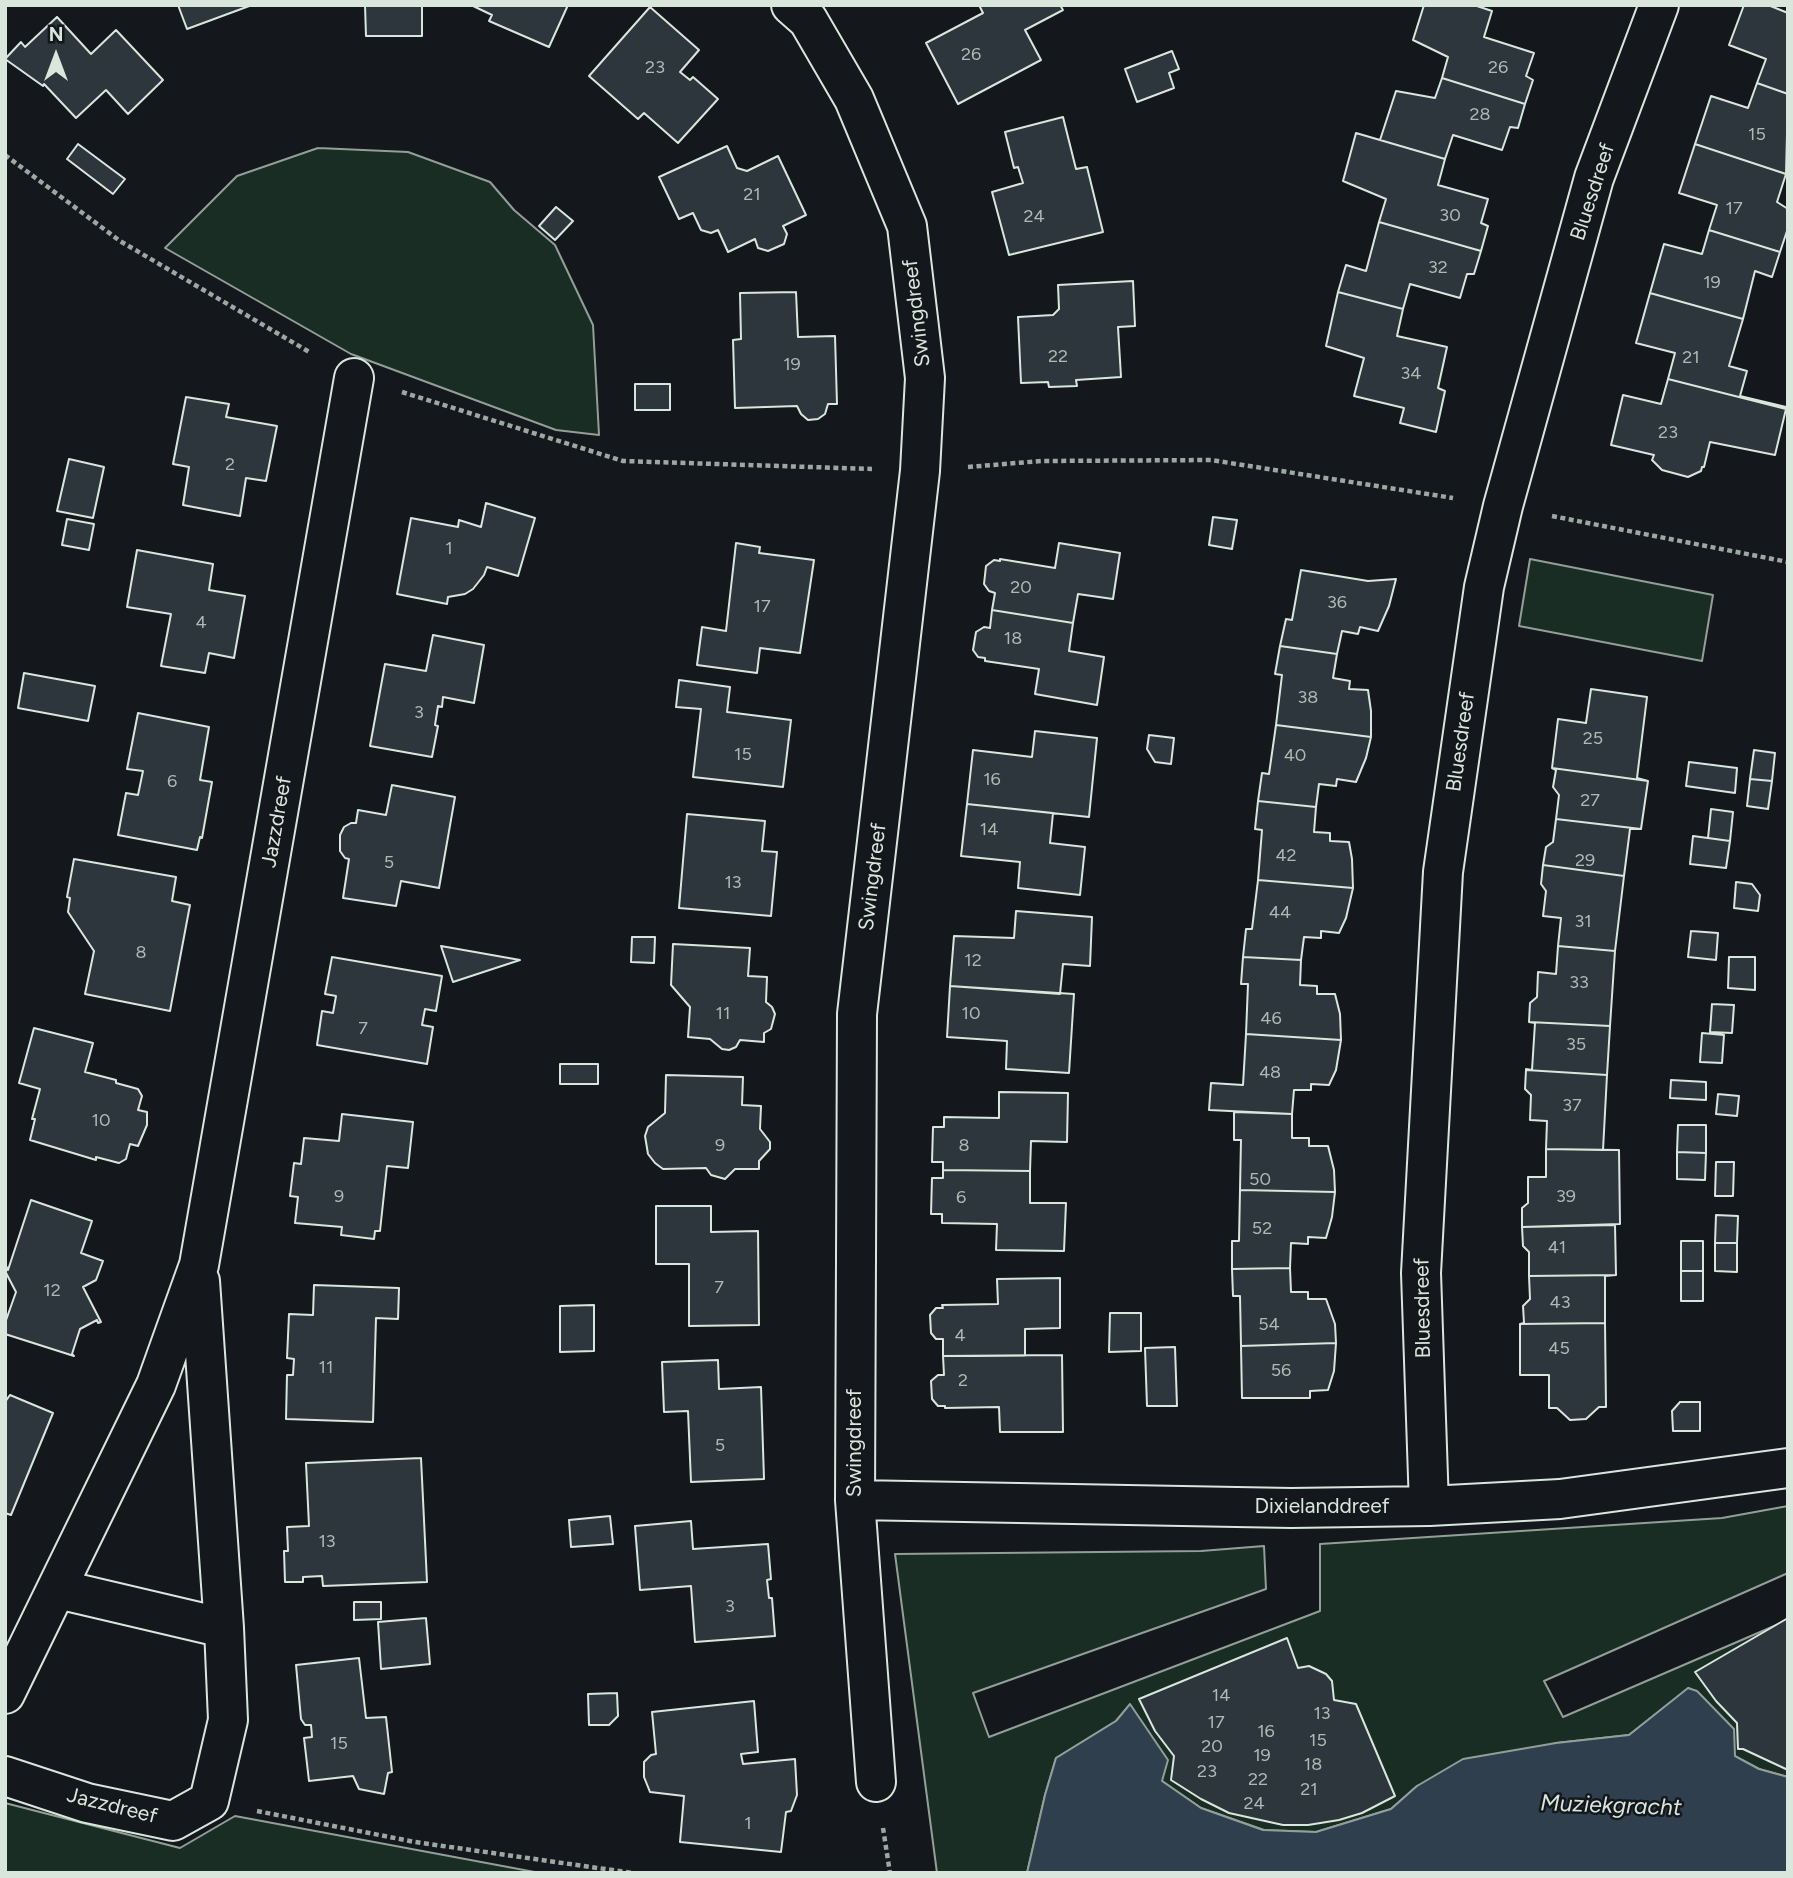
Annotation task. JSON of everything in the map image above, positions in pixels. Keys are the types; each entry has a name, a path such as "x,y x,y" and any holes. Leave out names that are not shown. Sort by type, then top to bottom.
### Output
{"street":[{"name":"Swingdreef","path":"791,5 808,20 854,100 907,226 925,378 920,471 857,1014 855,1500 876,1782"},
{"name":"Bluesdreef","path":"1429,1506 1421,1273 1442,886 1484,587 1503,506 1594,178 1659,5"},
{"name":"Jazzdreef","path":"5,1694 156,1385 199,1265 354,378"},
{"name":"Jazzdreef","path":"5,1776 87,1803 173,1821 209,1801 228,1720 199,1265"},
{"name":"Dixielanddreef","path":"855,1500 1292,1508 1429,1506 1560,1499 1788,1468"},
{"path":"58,1589 224,1628"}],"path":[{"path":"209,1801 415,1842 633,1873"}],"green space":[{"path":"318,148 408,152 490,182 514,210 555,245 593,325 599,435 556,430 351,354 165,248 237,176"},
{"path":"1530,559 1713,595 1702,661 1519,626"},
{"path":"1788,1506 1788,1573 1544,1681 1563,1717 1788,1620 1788,1777 1759,1769 1734,1756 1689,1688 1629,1735 1556,1743 1417,1786 1391,1809 1316,1832 1264,1830 1201,1808 1162,1781 1130,1705 1116,1721 1056,1758 1027,1873 937,1873 895,1554 1201,1551 1264,1546 1266,1589 973,1693 989,1737 1320,1611 1320,1544 1722,1518"},
{"path":"5,1803 180,1848 235,1816 540,1873 5,1873"}],"water":[{"name":"Muziekgracht","path":"1688,1688 1697,1691 1734,1729 1735,1756 1759,1769 1788,1777 1788,1873 1027,1873 1056,1758 1116,1721 1130,1704 1168,1760 1162,1781 1201,1808 1263,1830 1316,1832 1391,1809 1417,1786 1463,1759 1556,1743 1629,1735"}],"building":[{"path":"178,5 252,5 187,29"},
{"path":"365,5 422,5 422,36 366,36"},
{"path":"471,5 568,5 549,47 489,21 492,15"},
{"path":"979,5 1060,5 1063,10 1025,30 1041,60 958,104 926,43 983,13"},
{"path":"1424,5 1474,5 1492,11 1484,37 1534,53 1526,76 1533,80 1525,104 1442,78 1448,57 1413,40"},
{"path":"1744,5 1768,5 1788,13 1788,94 1757,83 1766,59 1729,45"},
{"path":"650,7 699,50 680,72 690,80 693,77 718,99 678,143 644,113 638,119 589,76"},
{"path":"57,17 91,54 116,30 163,80 128,114 106,90 76,118 44,84 43,86 5,59 21,42 25,47"},
{"path":"1172,51 1179,69 1169,73 1174,88 1137,102 1125,69"},
{"path":"1442,78 1525,104 1518,128 1510,127 1502,150 1453,135 1445,159 1380,140 1396,91 1435,98"},
{"path":"1757,83 1788,94 1786,174 1695,144 1711,96 1748,108"},
{"path":"1063,117 1076,169 1087,167 1103,232 1009,255 992,192 1023,183 1018,167 1014,168 1005,132"},
{"path":"1356,133 1445,159 1438,185 1488,199 1481,223 1488,226 1481,251 1379,222 1386,199 1343,181"},
{"path":"78,144 125,179 113,194 67,159"},
{"path":"1695,144 1786,174 1777,202 1788,209 1788,228 1780,252 1709,230 1717,205 1679,193"},
{"path":"727,146 737,168 747,171 778,156 806,215 783,226 787,234 784,244 768,251 758,248 755,239 728,252 718,230 711,233 701,230 693,213 679,219 659,177"},
{"path":"556,207 573,221 555,240 539,226"},
{"path":"1379,222 1481,251 1474,274 1467,274 1460,298 1410,284 1403,309 1338,292 1346,265 1366,271"},
{"path":"1709,230 1780,252 1772,277 1755,271 1743,319 1650,293 1664,244 1702,254"},
{"path":"1133,281 1135,326 1118,327 1121,377 1076,380 1077,386 1049,387 1048,382 1021,383 1018,317 1053,315 1059,309 1058,285"},
{"path":"796,292 798,337 835,336 837,404 828,404 825,414 818,419 808,420 797,406 735,408 733,340 741,339 740,293"},
{"path":"1338,292 1403,309 1397,336 1447,347 1438,388 1445,391 1436,432 1400,423 1404,408 1354,396 1364,358 1326,346"},
{"path":"1650,293 1743,319 1729,366 1747,371 1740,396 1786,409 1668,379 1675,353 1636,343"},
{"path":"1668,379 1786,409 1775,455 1710,442 1704,467 1688,477 1662,470 1652,460 1654,455 1611,445 1623,395 1661,404"},
{"path":"635,384 670,384 670,410 635,410"},
{"path":"186,397 229,404 226,417 277,426 266,481 246,478 240,516 183,505 189,467 173,464"},
{"path":"69,459 104,467 93,518 57,511"},
{"path":"486,503 535,518 518,576 487,567 473,589 465,594 448,597 447,604 397,594 411,518 458,527 459,520 481,527"},
{"path":"1213,517 1237,520 1232,549 1209,545"},
{"path":"67,519 94,524 89,550 62,545"},
{"path":"736,543 760,547 759,553 814,560 800,653 760,648 757,673 697,665 702,627 726,631"},
{"path":"1059,543 1120,553 1113,599 1078,594 1073,623 992,610 995,593 989,591 984,584 986,566 1000,559 1055,568"},
{"path":"137,550 213,564 209,590 245,596 234,658 209,653 205,673 161,666 171,614 127,607"},
{"path":"1301,570 1368,581 1396,579 1389,606 1378,631 1360,627 1358,634 1342,631 1337,654 1280,646 1286,619 1292,620"},
{"path":"992,610 1073,623 1069,651 1104,657 1097,705 1035,694 1039,669 985,661 985,658 978,657 973,650 976,632 984,627 990,628"},
{"path":"433,635 484,645 474,703 443,697 442,707 438,706 435,725 438,726 432,757 370,746 385,664 426,671"},
{"path":"1280,646 1337,654 1333,678 1350,681 1349,689 1368,690 1371,737 1276,725 1282,675 1275,674"},
{"path":"24,673 95,686 88,721 18,708"},
{"path":"679,680 730,687 727,712 791,720 783,787 693,777 701,709 676,707"},
{"path":"1591,689 1647,697 1637,778 1648,781 1552,768 1558,719 1586,723"},
{"path":"138,713 209,727 200,780 212,782 202,838 200,837 197,850 118,835 126,793 138,795 143,771 127,769"},
{"path":"1276,725 1371,737 1356,782 1337,779 1336,786 1319,784 1316,807 1258,801 1262,773 1269,774"},
{"path":"1035,731 1097,738 1089,817 967,804 973,750 1032,757"},
{"path":"1149,735 1174,738 1171,764 1155,762 1147,749"},
{"path":"1754,750 1775,753 1772,781 1750,779"},
{"path":"1689,762 1737,768 1735,793 1686,786"},
{"path":"1552,768 1648,781 1641,829 1556,819 1559,795 1553,787 1556,770"},
{"path":"1750,779 1772,781 1768,809 1747,806"},
{"path":"392,785 455,797 439,888 401,881 396,906 343,898 349,859 340,851 340,835 344,827 356,823 358,810 386,815"},
{"path":"1258,801 1316,807 1314,832 1330,833 1330,841 1349,842 1353,888 1258,880 1262,830 1255,829"},
{"path":"967,804 1053,813 1050,843 1085,847 1080,895 1018,888 1020,862 961,856"},
{"path":"1711,809 1733,812 1730,841 1708,838"},
{"path":"687,814 765,821 762,851 777,852 771,916 679,908"},
{"path":"1556,819 1641,829 1630,829 1624,876 1543,865 1546,847 1553,842"},
{"path":"1693,836 1730,841 1726,868 1690,864"},
{"path":"74,859 176,877 172,901 190,905 170,1011 85,994 94,951 68,912 70,898 67,897"},
{"path":"1543,865 1624,876 1615,951 1558,946 1561,918 1543,916 1546,891 1541,884"},
{"path":"1258,880 1353,888 1346,918 1339,933 1321,931 1321,938 1304,937 1301,960 1243,957 1246,929 1252,929"},
{"path":"1736,882 1752,884 1760,895 1758,911 1734,908"},
{"path":"1016,911 1092,917 1090,966 1063,964 1060,994 950,986 954,936 1014,938"},
{"path":"1691,931 1718,933 1716,960 1688,957"},
{"path":"632,937 655,937 654,963 631,962"},
{"path":"673,944 750,948 748,976 767,977 766,1002 775,1014 771,1029 764,1033 764,1042 740,1040 736,1047 729,1050 722,1049 710,1039 688,1037 690,1007 671,985"},
{"path":"441,946 520,960 453,982"},
{"path":"1558,946 1615,951 1610,1026 1529,1022 1530,1003 1537,997 1538,972 1556,974"},
{"path":"332,957 442,976 436,1011 425,1009 422,1025 433,1027 427,1064 317,1045 322,1011 333,1013 336,996 325,994"},
{"path":"1243,957 1301,960 1300,985 1317,986 1317,994 1335,994 1340,1014 1341,1040 1246,1034 1248,984 1241,984"},
{"path":"1729,957 1755,957 1755,990 1728,988"},
{"path":"950,986 1074,994 1069,1073 1006,1069 1007,1041 947,1037"},
{"path":"1712,1004 1734,1005 1732,1033 1710,1032"},
{"path":"1529,1022 1610,1026 1607,1075 1526,1070 1532,1070 1535,1023"},
{"path":"34,1028 93,1043 85,1072 138,1089 142,1096 138,1110 147,1112 147,1125 138,1146 130,1144 126,1159 119,1163 96,1157 96,1160 30,1140 40,1089 19,1083"},
{"path":"1702,1033 1724,1035 1722,1063 1700,1062"},
{"path":"1246,1034 1341,1040 1336,1070 1329,1085 1311,1084 1311,1090 1294,1090 1292,1114 1209,1110 1211,1083 1243,1085"},
{"path":"560,1064 598,1064 598,1084 560,1084"},
{"path":"1526,1070 1607,1075 1603,1150 1546,1149 1547,1121 1530,1120 1531,1095 1525,1089"},
{"path":"666,1075 743,1077 742,1105 761,1106 760,1129 770,1142 770,1149 759,1161 759,1169 735,1169 725,1179 711,1175 706,1168 663,1169 655,1163 648,1154 645,1136 648,1127 665,1113"},
{"path":"1671,1080 1706,1082 1706,1100 1670,1098"},
{"path":"999,1092 1068,1093 1067,1142 1031,1141 1030,1171 943,1170 943,1162 932,1162 933,1127 944,1127 944,1117 999,1118"},
{"path":"1718,1094 1739,1096 1737,1116 1716,1114"},
{"path":"1234,1112 1292,1114 1292,1138 1309,1138 1309,1146 1328,1146 1334,1170 1335,1192 1240,1190 1241,1140 1234,1140"},
{"path":"342,1114 413,1122 408,1168 387,1166 380,1231 375,1231 374,1239 341,1235 342,1227 295,1223 298,1197 290,1196 294,1163 301,1164 304,1138 339,1141"},
{"path":"1678,1125 1706,1125 1706,1153 1677,1152"},
{"path":"1546,1149 1619,1150 1620,1224 1522,1227 1522,1208 1528,1203 1528,1177 1546,1177"},
{"path":"1677,1152 1706,1153 1705,1180 1677,1179"},
{"path":"1716,1162 1734,1162 1733,1196 1715,1196"},
{"path":"943,1170 1030,1171 1030,1203 1066,1203 1064,1251 996,1250 997,1224 942,1223 942,1214 931,1214 932,1178 943,1178"},
{"path":"1240,1190 1335,1192 1326,1238 1308,1237 1308,1244 1291,1243 1290,1268 1232,1269 1232,1241 1239,1241"},
{"path":"31,1200 92,1221 81,1253 103,1261 96,1280 83,1287 101,1322 98,1323 97,1320 80,1329 72,1354 74,1356 5,1334 5,1323 16,1292 5,1271 5,1264 8,1270"},
{"path":"656,1206 711,1206 711,1232 758,1231 759,1325 689,1326 689,1264 656,1264"},
{"path":"1716,1215 1738,1216 1737,1243 1715,1243"},
{"path":"1615,1225 1616,1275 1529,1276 1529,1252 1523,1246 1522,1227"},
{"path":"1681,1241 1703,1241 1703,1271 1681,1271"},
{"path":"1715,1243 1737,1243 1737,1272 1715,1271"},
{"path":"1290,1268 1291,1292 1308,1292 1308,1299 1326,1299 1335,1324 1336,1343 1241,1346 1240,1296 1233,1296 1232,1269"},
{"path":"1681,1271 1703,1271 1703,1301 1681,1301"},
{"path":"1616,1275 1605,1276 1605,1323 1520,1324 1524,1323 1523,1306 1530,1299 1529,1276"},
{"path":"1060,1278 1060,1328 1025,1329 1025,1356 943,1356 943,1339 936,1339 931,1333 930,1315 936,1308 943,1308 942,1305 998,1304 997,1279"},
{"path":"314,1285 399,1288 398,1319 376,1318 373,1422 286,1419 287,1375 293,1375 294,1359 287,1358 289,1314 313,1315"},
{"path":"594,1305 594,1351 560,1352 560,1306"},
{"path":"1110,1313 1141,1313 1141,1351 1109,1352"},
{"path":"1605,1323 1606,1407 1599,1407 1586,1419 1570,1420 1557,1408 1549,1408 1549,1375 1520,1375 1520,1324"},
{"path":"1336,1343 1334,1371 1328,1390 1310,1391 1310,1398 1242,1398 1241,1346"},
{"path":"1175,1347 1177,1406 1147,1406 1145,1348"},
{"path":"1062,1355 1063,1432 1000,1432 999,1407 945,1408 938,1406 932,1399 931,1381 938,1375 944,1375 943,1356"},
{"path":"718,1360 719,1389 761,1387 764,1479 691,1482 688,1411 664,1412 662,1362"},
{"path":"10,1395 53,1413 11,1515 5,1513 5,1402"},
{"path":"1680,1402 1700,1402 1700,1431 1673,1431 1672,1411"},
{"path":"421,1458 427,1582 323,1586 322,1576 303,1577 303,1582 285,1582 284,1551 288,1551 287,1527 309,1526 306,1463"},
{"path":"610,1516 613,1544 571,1547 569,1520"},
{"path":"691,1521 693,1549 768,1544 771,1579 767,1580 769,1598 772,1598 775,1636 695,1642 691,1586 640,1590 635,1526"},
{"path":"354,1602 381,1602 381,1619 354,1620"},
{"path":"426,1618 430,1664 381,1669 378,1622"},
{"path":"1788,1618 1788,1770 1738,1749 1737,1723 1716,1701 1695,1672"},
{"path":"1287,1638 1298,1668 1309,1666 1326,1674 1332,1681 1334,1700 1356,1704 1395,1796 1362,1813 1339,1820 1308,1825 1283,1825 1229,1813 1171,1780 1174,1756 1155,1731 1139,1699"},
{"path":"359,1658 366,1718 386,1717 392,1772 388,1773 384,1794 359,1789 353,1776 309,1781 304,1738 312,1737 311,1725 305,1725 301,1719 296,1665"},
{"path":"617,1693 618,1716 609,1725 589,1725 588,1694"},
{"path":"754,1701 758,1752 741,1754 743,1764 795,1759 797,1795 791,1811 786,1812 781,1852 680,1842 684,1796 650,1792 644,1777 644,1762 656,1754 652,1712"}]}
